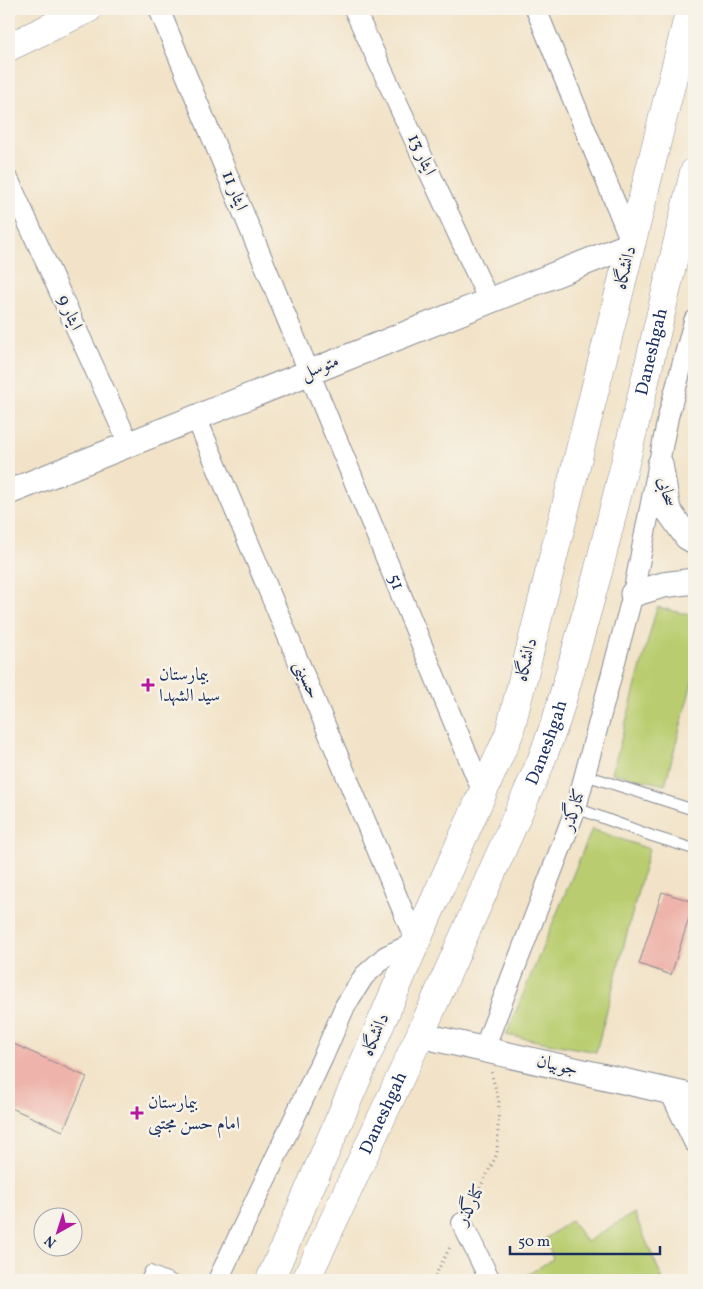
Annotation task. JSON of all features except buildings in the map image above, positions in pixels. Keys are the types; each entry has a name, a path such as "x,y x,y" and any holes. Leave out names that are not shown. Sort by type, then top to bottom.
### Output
{"main road":[{"path":"9,48 88,9"},
{"name":"دانشگاه","path":"270,1280 508,734 690,9"},
{"name":"Daneshgah","path":"306,1280 420,1035 540,764 557,718 598,572 694,172"}],"street":[{"name":"ایثار 11","path":"159,9 309,372"},
{"name":"ایثار 13","path":"354,9 489,301"},
{"path":"536,9 632,244"},
{"name":"ایثار 9","path":"9,181 129,444"},
{"name":"متوسل","path":"9,492 632,244"},
{"name":"کنارگذر","path":"484,1049 576,808 633,594 668,418 694,321"},
{"name":"51","path":"309,372 483,793"},
{"name":"حسینی","path":"196,417 416,942"},
{"name":"سحابی","path":"660,464 668,510 687,537 694,541"},
{"path":"633,594 664,585 694,581"},
{"path":"218,1280 319,1066 345,1006 364,976 379,962 386,956 416,942"},
{"name":"جوبیان","path":"420,1035 694,1097"},
{"path":"670,1092 694,1142"},
{"path":"462,1224 490,1280"}],"lane":[{"path":"585,775 694,810"},
{"path":"576,808 652,836 694,849"},
{"path":"146,1280 150,1271 172,1280"}],"path":[{"name":"کنارگذر","path":"433,1280 497,1154 499,1101 484,1049"}],"green space":[{"path":"657,607 694,616 694,675 665,785 612,773"},
{"path":"592,829 649,849 596,1052 506,1035"},
{"path":"634,1213 663,1280 519,1280 553,1259 545,1239 571,1220 586,1242"}],"place":[{"name":"بیمارستان سید الشهدا","path":"148,685"},
{"name":"بیمارستان امام حسن مجتبی","path":"137,1113"}]}
